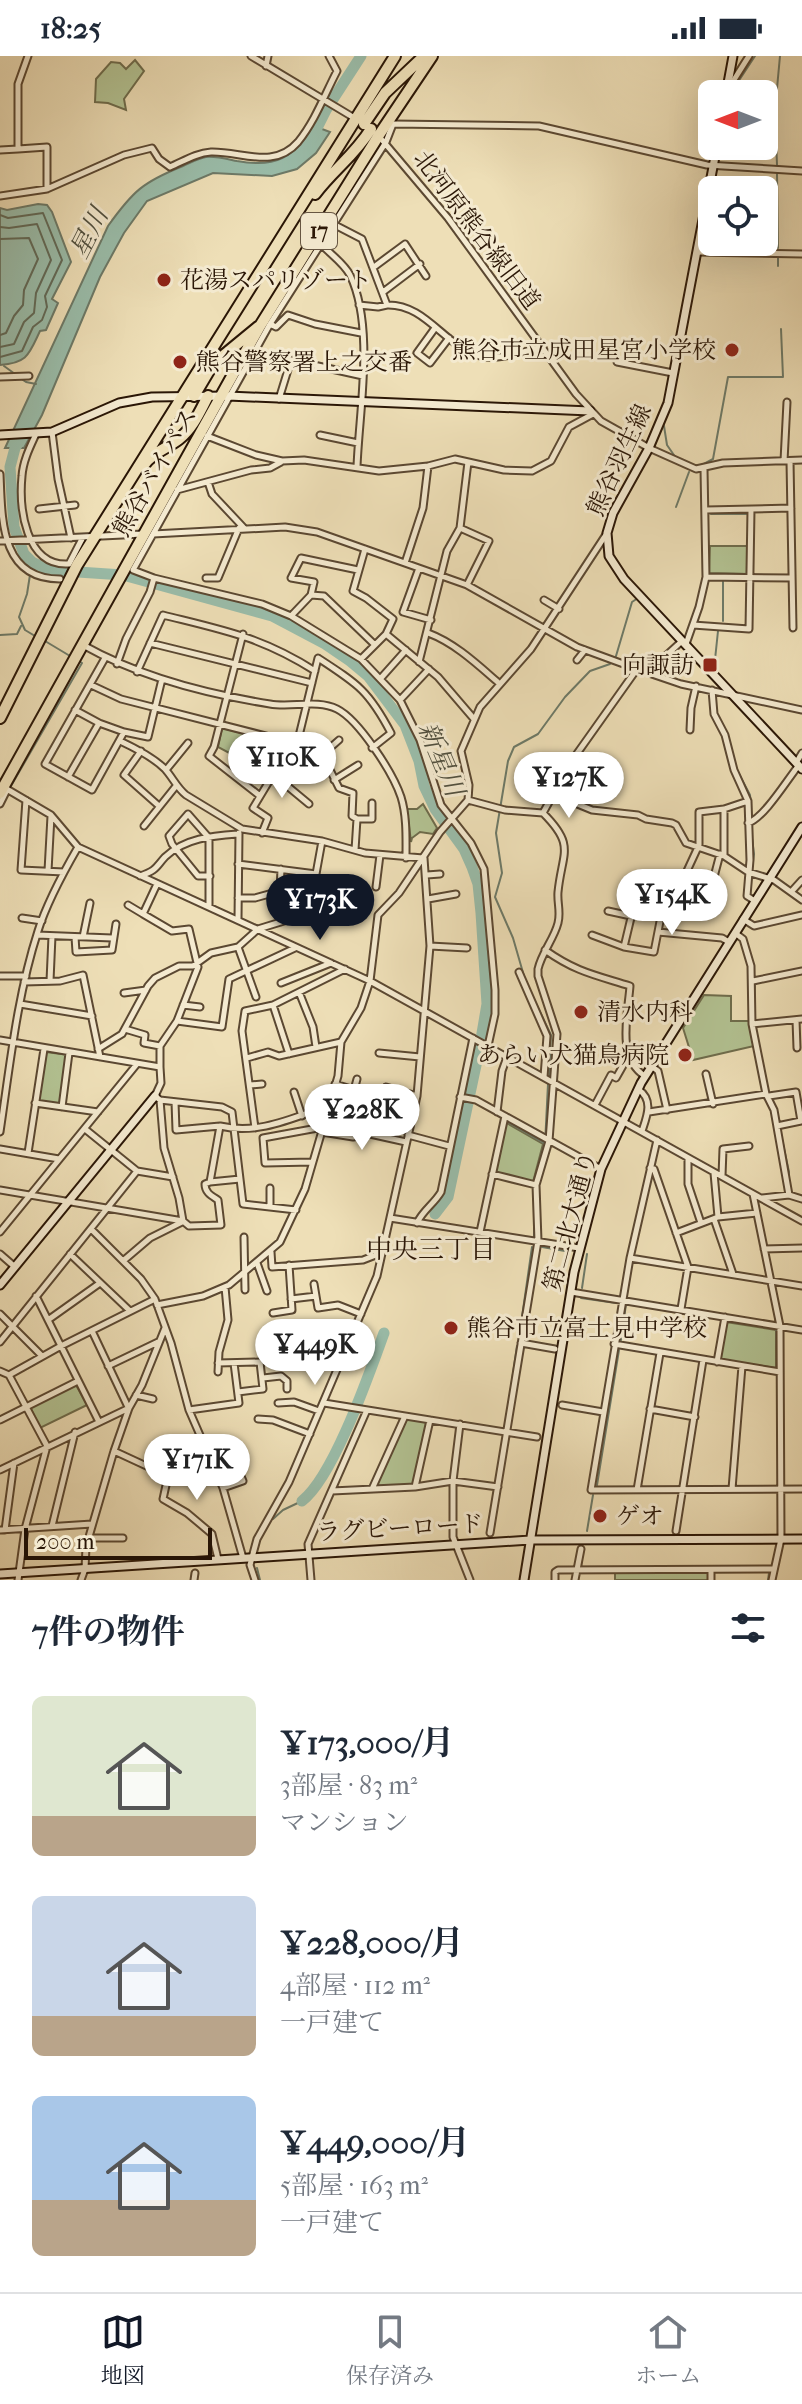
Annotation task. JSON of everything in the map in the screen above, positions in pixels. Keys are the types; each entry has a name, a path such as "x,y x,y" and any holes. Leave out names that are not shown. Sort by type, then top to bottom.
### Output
{"highway":[{"name":"熊谷バイパス","path":"3,788 124,566 148,534 371,130 395,56"},
{"path":"296,213 336,168 356,152 371,130 385,93 424,56"},
{"name":"熊谷バイパス","path":"0,718 40,638 64,580 77,565 121,491 188,396 296,213 432,56"},
{"path":"188,396 213,364 254,328 265,325"},
{"path":"121,491 128,488 149,458 178,440 190,428 208,396"}],"street":[{"path":"18,149 18,84 28,56"},
{"path":"251,56 325,100"},
{"path":"266,66 268,56"},
{"path":"0,196 47,189 124,155 152,148 159,159 170,167 199,154 213,152 263,159 277,156 298,142 325,100 337,71 329,56"},
{"path":"729,80 733,56"},
{"path":"734,80 749,56"},
{"name":"北河原熊谷線旧道","path":"325,100 371,130 448,218 591,413 611,428 687,467 704,469"},
{"path":"361,333 288,315 276,327 265,325 333,224 371,130 393,124 539,126 713,166 802,171"},
{"path":"0,150 47,147 47,189"},
{"name":"熊谷羽生線","path":"714,160 668,403 649,448 613,513 607,546 615,568 799,765"},
{"path":"333,224 362,239 387,305"},
{"path":"320,243 349,273 359,305 363,402 357,467"},
{"path":"374,267 405,244 426,276"},
{"path":"697,252 802,254"},
{"path":"383,292 420,264"},
{"path":"359,305 378,307 403,304 470,352 483,357 543,347"},
{"path":"435,328 417,353 430,363 449,338"},
{"path":"279,399 291,360 363,376"},
{"path":"617,362 673,373"},
{"path":"0,377 29,376"},
{"path":"1,435 52,432 133,399 188,396 591,413"},
{"path":"225,396 177,490 148,534 133,570 262,604 291,616 361,659 400,700 420,740 435,792 479,856 487,886 495,990 495,1014 488,1046"},
{"path":"787,402 793,628"},
{"path":"207,436 256,455 282,461 304,460 379,471 428,466 455,459 504,470 532,471 551,461 569,427 591,413"},
{"path":"52,432 71,538"},
{"path":"36,434 21,476 23,515 30,540 42,554 64,565 69,564 83,537"},
{"path":"320,435 358,443"},
{"path":"648,673 684,642 693,625 706,577 704,469 723,463 802,460"},
{"path":"177,490 251,470 270,468 282,461"},
{"path":"419,662 447,551 460,528 468,462"},
{"path":"405,563 423,508 428,466"},
{"path":"0,474 2,541 33,574 64,580"},
{"path":"208,482 212,494 242,528"},
{"path":"39,509 75,505"},
{"path":"706,510 791,508"},
{"path":"693,625 749,629 751,510"},
{"path":"206,578 218,578 242,528"},
{"path":"2,541 242,528 317,532 467,585 585,650 617,662 696,686 802,710"},
{"path":"460,528 489,541 467,585"},
{"path":"9,1375 130,1312 156,1302 203,1296 225,1287 280,1242 296,1210 313,1162 335,1084 341,1042 361,1008 370,981 378,915 468,800 469,785 461,751 480,707 546,628 607,533"},
{"path":"361,659 386,634 393,619 353,591 365,549"},
{"path":"792,549 802,549"},
{"path":"291,616 311,595 314,582 291,578 301,558 358,570"},
{"path":"419,568 403,612 431,620"},
{"path":"706,577 792,578"},
{"path":"117,664 154,578"},
{"path":"311,595 324,596 374,644"},
{"path":"544,600 559,609"},
{"path":"792,608 802,608"},
{"path":"137,672 163,615 243,634 273,646 315,671"},
{"path":"428,633 464,654 500,684"},
{"path":"243,634 209,756 260,796"},
{"path":"386,634 438,677 474,719"},
{"path":"150,643 312,683"},
{"path":"381,678 406,650"},
{"path":"577,660 585,650"},
{"path":"77,654 105,658 162,679 281,706 326,704 337,709 351,720 372,748 402,798 406,858"},
{"path":"105,658 45,764 92,790 124,732"},
{"path":"91,685 121,699 297,744 318,658 368,693 391,733 372,748"},
{"path":"400,700 429,669"},
{"path":"543,813 571,762 637,669"},
{"path":"75,710 99,723 148,737 162,679"},
{"path":"690,730 696,686"},
{"path":"712,690 714,714 725,735 734,770 748,801 750,860 747,896 755,901"},
{"path":"68,777 99,723"},
{"path":"260,735 248,758 275,772 309,804"},
{"path":"299,735 315,740 339,788 353,793 352,816 372,819 372,803"},
{"path":"322,755 339,740"},
{"path":"120,741 141,751 166,770 186,795 240,832"},
{"path":"166,770 188,743"},
{"path":"262,833 268,818 253,808 292,743"},
{"path":"141,751 124,775 159,806"},
{"path":"748,823 761,814 799,765 802,753"},
{"path":"334,780 358,765"},
{"path":"144,826 176,786"},
{"path":"0,804 3,788 51,815 78,847 370,981 802,1221"},
{"path":"553,794 592,810 638,815 672,823 682,839 697,848 722,855 748,872 774,880 802,900"},
{"path":"26,800 21,870 64,872"},
{"path":"468,800 505,810 543,813 561,833 566,845 557,895 560,915 539,963 538,976 557,1034 548,1140 536,1185 538,1241 490,1533"},
{"path":"592,935 624,947 654,952 663,906 674,899 697,848 699,812 724,809 748,801"},
{"path":"624,947 640,880 701,893 710,892 722,855 724,809"},
{"path":"209,907 210,876 209,838 188,814 169,836 198,876 210,876"},
{"path":"48,871 51,815"},
{"path":"355,850 357,819"},
{"name":"第二北大通り","path":"524,1580 579,1248 601,1169 645,1076 802,827"},
{"path":"140,876 158,868 164,858 188,841 240,832 322,841 380,855 424,858"},
{"path":"238,919 240,832"},
{"path":"98,1049 122,1034 155,978 179,966 193,966 211,953 238,947 258,929 284,921 314,906 317,859 322,854 322,841"},
{"path":"0,1132 20,1004 37,935 78,847"},
{"path":"376,887 380,855"},
{"path":"247,1558 289,1482 377,1276 417,1096 430,946 424,858"},
{"path":"238,864 316,874"},
{"path":"238,898 255,898 280,891 281,869"},
{"path":"427,875 440,874"},
{"path":"792,891 802,880"},
{"path":"143,914 157,884"},
{"path":"428,899 456,894"},
{"path":"83,937 90,903"},
{"path":"128,905 172,931 189,929 197,963 195,977 177,1021 160,1046 161,1083 157,1098 164,1148 183,1221"},
{"path":"608,911 631,916"},
{"path":"743,919 754,926 802,915"},
{"path":"22,918 42,921"},
{"path":"75,937 76,952 112,950 116,924"},
{"path":"658,932 722,938 729,942"},
{"path":"735,933 743,939 753,981 752,1024 777,1126 789,1195"},
{"path":"37,935 112,939"},
{"path":"50,981 52,936"},
{"path":"430,946 467,948"},
{"path":"238,947 256,997"},
{"path":"177,1021 222,1027 229,979 296,947"},
{"path":"545,950 568,967 630,986 626,1034 629,1055 632,1065 645,1076"},
{"path":"281,983 331,963"},
{"path":"255,1128 242,1031 245,1011 273,1005 345,969"},
{"path":"753,981 802,971"},
{"path":"519,972 547,1036 545,1077"},
{"path":"0,976 50,981 83,975 100,1057"},
{"path":"124,993 146,990"},
{"path":"299,992 313,1027 316,1047"},
{"path":"139,1003 149,1009"},
{"path":"20,1004 92,1016"},
{"path":"183,1005 200,1007"},
{"path":"273,1005 289,1054"},
{"path":"752,1024 799,1020 797,1048"},
{"path":"125,1029 145,1035 144,1043 160,1046"},
{"path":"417,1223 441,1192 473,1038"},
{"path":"0,1040 160,1067"},
{"path":"247,1058 268,1052 279,1056 341,1042"},
{"path":"28,1153 44,1049"},
{"path":"62,1107 69,1053"},
{"path":"379,1053 420,1057"},
{"path":"595,1105 611,1075 616,1078 629,1055"},
{"path":"497,1112 502,1071 507,1057"},
{"path":"0,1232 138,1064"},
{"path":"651,1066 658,1071 667,1110"},
{"path":"706,1074 713,1104"},
{"path":"335,1084 354,1090 357,1079"},
{"path":"250,1085 262,1084"},
{"path":"414,1111 381,1100 386,1087 417,1096"},
{"path":"638,1089 647,1098 649,1112 642,1131"},
{"path":"294,1092 302,1116"},
{"path":"649,1112 796,1092 801,1121 777,1126"},
{"path":"157,1098 222,1107 232,1112 243,1204 296,1210"},
{"path":"0,1285 157,1098"},
{"path":"460,1098 475,1100 601,1169"},
{"path":"175,1102 176,1130 220,1126 235,1130 255,1128 329,1107 355,1117"},
{"path":"35,1103 98,1112"},
{"path":"480,1232 505,1116"},
{"path":"384,1119 410,1127"},
{"path":"210,1182 220,1126"},
{"path":"85,1129 137,1171 173,1177"},
{"path":"313,1162 265,1163 263,1138 323,1129 353,1137 370,1134 406,1142"},
{"path":"408,1135 450,1146"},
{"path":"657,1140 622,1300 591,1490 802,1489"},
{"path":"722,1176 723,1149 749,1146"},
{"path":"0,1149 59,1159"},
{"path":"688,1158 688,1184 701,1223"},
{"path":"650,1168 654,1169 688,1267 681,1309"},
{"path":"0,1342 137,1171"},
{"path":"714,1172 716,1218 733,1274"},
{"path":"492,1174 536,1185"},
{"path":"0,1190 183,1221 189,1226 221,1225 218,1200 210,1195 205,1184 240,1179"},
{"path":"270,1188 270,1207"},
{"path":"753,1194 780,1326 781,1539 772,1580"},
{"path":"761,1199 789,1195 802,1199"},
{"path":"676,1233 716,1218 757,1213"},
{"path":"390,1218 579,1248"},
{"path":"123,1261 150,1238 183,1221"},
{"path":"91,1229 141,1279 156,1302 189,1410 223,1488 255,1580"},
{"path":"244,1237 245,1290"},
{"path":"764,1249 802,1248"},
{"path":"271,1251 272,1267 363,1260 382,1253"},
{"path":"0,1254 15,1267"},
{"path":"70,1254 130,1312"},
{"path":"630,1258 802,1286"},
{"path":"257,1263 267,1291"},
{"path":"273,1313 292,1310 289,1265"},
{"path":"48,1320 100,1283"},
{"path":"314,1284 318,1308 338,1305 361,1314"},
{"path":"218,1372 228,1320 225,1287"},
{"path":"571,1292 802,1330"},
{"path":"36,1296 98,1421"},
{"path":"291,1299 316,1296"},
{"path":"0,1314 42,1356"},
{"path":"717,1362 725,1317"},
{"path":"81,1580 92,1524 114,1451 129,1408 165,1328"},
{"path":"92,1331 129,1408"},
{"path":"293,1350 288,1338 351,1337"},
{"path":"108,1366 159,1341"},
{"path":"521,1343 555,1349"},
{"path":"614,1344 780,1372"},
{"path":"313,1364 312,1351 328,1349 344,1355"},
{"path":"637,1490 660,1353"},
{"path":"676,1531 703,1360"},
{"path":"218,1363 260,1362 263,1389 238,1392"},
{"path":"234,1363 241,1413"},
{"path":"732,1489 742,1366"},
{"path":"0,1371 9,1375 47,1446 25,1529 18,1576"},
{"path":"263,1378 281,1376 287,1381 287,1389"},
{"path":"0,1420 78,1381"},
{"path":"136,1395 153,1399"},
{"path":"278,1403 294,1402 320,1412"},
{"path":"189,1410 239,1403"},
{"path":"324,1403 537,1437"},
{"path":"562,1405 603,1412"},
{"path":"0,1470 129,1408"},
{"path":"311,1580 308,1544 364,1409"},
{"path":"650,1409 695,1417"},
{"path":"372,1489 405,1416"},
{"path":"258,1419 273,1420 310,1434"},
{"path":"415,1487 430,1420"},
{"path":"460,1424 453,1481 453,1537 470,1580"},
{"path":"52,1526 75,1432"},
{"path":"114,1451 168,1476 179,1474 203,1480 218,1476"},
{"path":"14,1462 3,1530 92,1524"},
{"path":"223,1488 243,1481 237,1467"},
{"path":"168,1476 163,1499 187,1513 212,1534 218,1559"},
{"path":"332,1491 415,1487 453,1481 498,1487"},
{"path":"89,1538 123,1538"},
{"name":"ラグビーロード","path":"0,1574 18,1576 218,1559 530,1540 802,1539"},
{"path":"575,1580 581,1549"},
{"path":"555,1580 558,1570 774,1569"},
{"path":"612,1570 612,1580"},
{"path":"711,1570 711,1580"}],"shaded area":[{"path":"135,60 144,71 124,99 126,110 95,102 96,79 111,62 120,63 126,69"},
{"path":"710,546 747,546 748,574 709,573"},
{"path":"222,728 257,737 244,761 218,747"},
{"path":"423,804 437,828 433,834 420,832 411,842 407,809 417,809"},
{"path":"704,995 731,996 731,1021 749,1021 754,1046 693,1060 683,1028"},
{"path":"46,1052 69,1055 60,1104 38,1101"},
{"path":"505,1122 543,1144 533,1182 494,1173"},
{"path":"726,1322 776,1330 776,1368 720,1360"},
{"path":"76,1385 87,1405 40,1428 30,1407"},
{"path":"406,1418 428,1421 414,1485 376,1487"},
{"path":"615,1573 708,1573 708,1580 615,1580"}],"water":[{"path":"314,126 330,132 316,153 297,169 272,176 213,173 147,201 124,233 100,277 42,415 24,448 5,448 108,226 132,196 158,177 203,158 263,163 282,158 298,146"},
{"path":"47,205 52,212 71,262 52,299 58,303 46,330 40,331 26,356 17,362 0,365 0,208 7,210"}],"waterway":[{"name":"星川","path":"312,138 361,56"},
{"path":"739,80 755,56"},
{"path":"777,165 775,110 780,56"},
{"path":"778,256 778,266"},
{"path":"692,465 700,466 713,459 728,377 783,377 781,329"},
{"path":"4,366 15,374"},
{"path":"20,378 36,384"},
{"path":"664,426 667,445 676,458"},
{"name":"新星川","path":"21,439 10,467 14,527 24,554 32,562 48,570 123,575 272,616 350,661 368,676 405,725 419,761 424,786 435,809 464,849 478,884 487,1004 448,1197 435,1214"},
{"path":"676,507 689,472"},
{"path":"701,473 702,481"},
{"path":"711,514 747,514"},
{"path":"32,562 27,594 19,617 25,630 35,636"},
{"path":"723,578 723,621"},
{"path":"526,983 513,938 495,897 502,873 496,833 508,761 514,747 538,734 565,697 590,671 610,664 616,656 632,602 638,598"},
{"path":"0,635 17,634 21,626"},
{"path":"714,669 718,631"},
{"path":"45,641 70,656"},
{"path":"11,786 82,663 79,661"},
{"path":"737,770 750,795 751,804"},
{"path":"751,830 752,867"},
{"path":"754,998 755,984"},
{"path":"531,993 551,1035 549,1078"},
{"path":"538,1169 545,1144 548,1084"},
{"path":"508,1122 544,1143"},
{"path":"780,1130 788,1181"},
{"path":"534,1188 534,1238"},
{"path":"519,1338 532,1247"},
{"path":"542,1247 565,1251"},
{"path":"582,1288 587,1254"},
{"path":"581,1298 616,1303"},
{"path":"621,1340 626,1304 720,1319"},
{"path":"729,1321 776,1328 778,1366"},
{"name":"新星川","path":"302,1501 314,1488 338,1448 384,1333"},
{"path":"506,1422 517,1346"},
{"path":"597,1485 619,1350"},
{"path":"778,1377 778,1484"},
{"path":"487,1533 494,1492"},
{"path":"587,1531 593,1495"},
{"name":"新星川","path":"273,1519 302,1501"},
{"path":"581,1567 583,1548"},
{"name":"新星川","path":"257,1568 260,1580"},
{"path":"768,1580 769,1573"}],"place":[{"name":"花湯スパリゾート","path":"164,280"},
{"name":"熊谷市立成田星宮小学校","path":"732,350"},
{"name":"熊谷警察署上之交番","path":"180,362"},
{"name":"向諏訪","path":"710,665"},
{"name":"清水内科","path":"581,1012"},
{"name":"あらい犬猫鳥病院","path":"685,1055"},
{"name":"熊谷市立富士見中学校","path":"451,1328"},
{"name":"ゲオ","path":"600,1516"}],"district":[{"name":"中央三丁目","path":"431,1249"}]}
